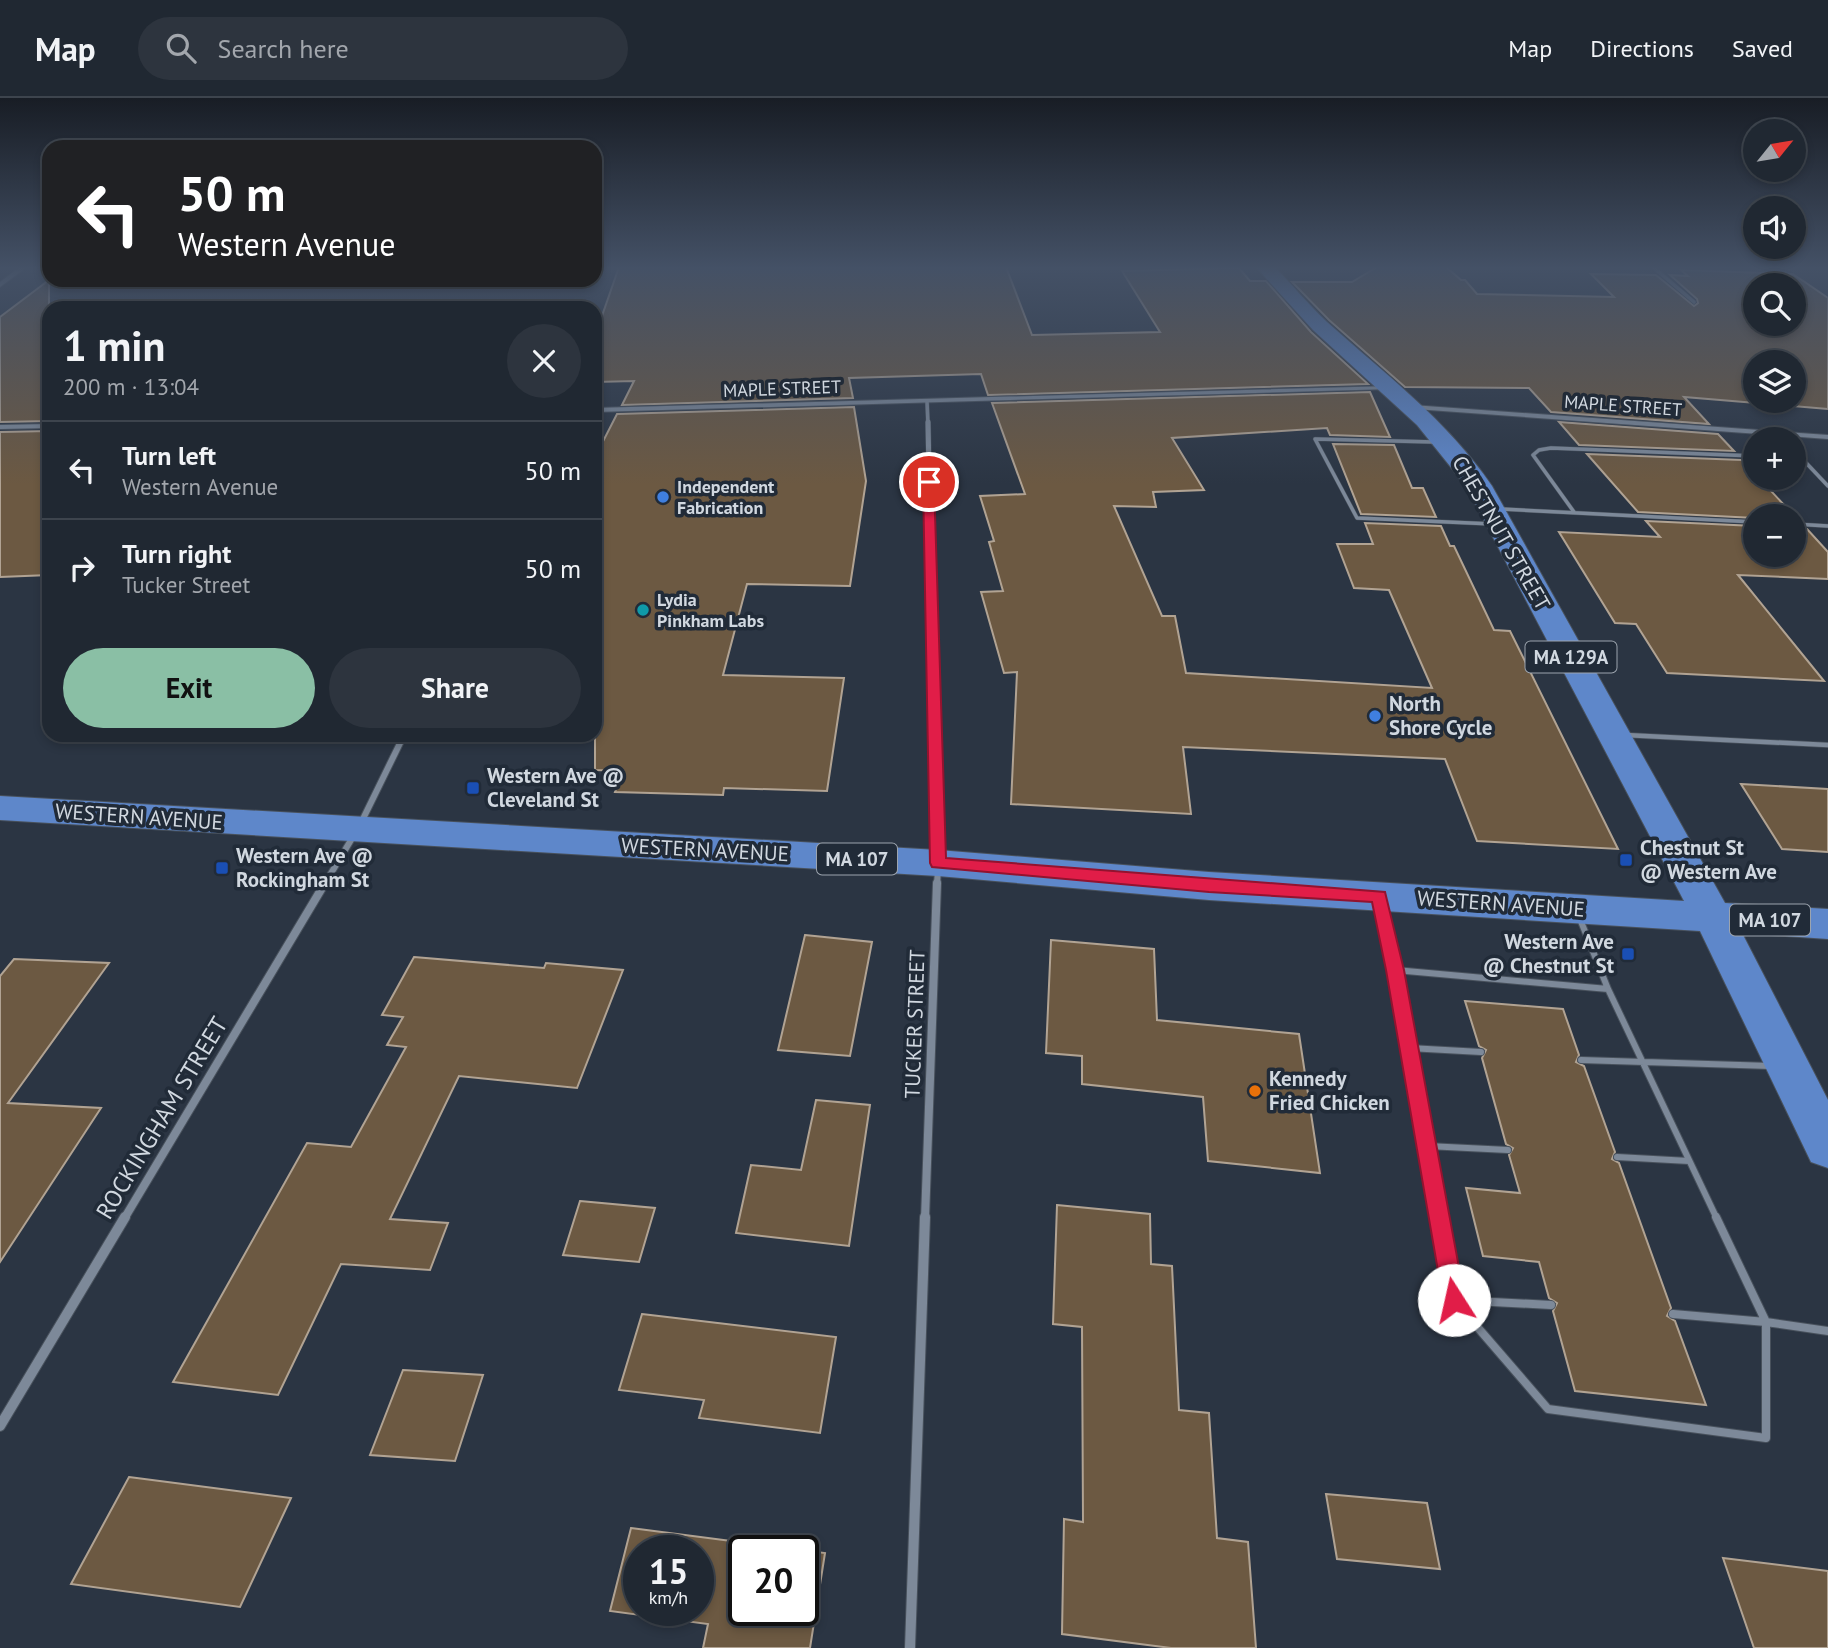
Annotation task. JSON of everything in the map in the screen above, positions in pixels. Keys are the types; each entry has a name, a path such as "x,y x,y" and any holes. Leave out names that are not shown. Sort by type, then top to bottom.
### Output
{"main road":[{"name":"CHESTNUT STREET","path":"1336,339 1415,407 1460,457 1495,516 1713,917 1828,1147"},
{"name":"WESTERN AVENUE","path":"0,807 938,863 1209,886 1828,924"}],"street":[{"name":"MAPLE STREET","path":"602,410 1390,387"},
{"name":"TUCKER STREET","path":"910,1648 938,863 927,401"},
{"name":"MAPLE STREET","path":"1415,407 1743,433"},
{"path":"0,427 42,426"},
{"name":"MAPLE STREET","path":"1806,437 1828,437"},
{"name":"ROCKINGHAM STREET","path":"0,1426 357,830 401,742"}],"lane":[{"path":"1448,443 1315,439 1357,518 1574,512 1743,521"},
{"path":"1574,512 1532,455 1539,450 1551,447 1743,455"},
{"path":"1806,463 1828,486"},
{"path":"1806,525 1828,526"},
{"path":"1614,735 1828,746"},
{"path":"1379,896 1395,970 1454,1300 1548,1409 1766,1438 1766,1322 1608,989 1576,909"},
{"path":"1395,970 1608,989"},
{"path":"1409,1048 1480,1052"},
{"path":"1581,1060 1788,1066"},
{"path":"1427,1146 1508,1150"},
{"path":"1616,1157 1689,1161"},
{"path":"1454,1300 1551,1305"},
{"path":"1673,1314 1766,1322 1828,1331"}],"building":[{"path":"0,339 42,339 42,421 0,422"},
{"path":"602,339 1319,339 1368,384 988,395 981,374 849,378 853,398 622,405 634,381 602,382"},
{"path":"1351,339 1828,339 1828,409 1806,407 1806,350 1743,350 1743,402 1684,397 1709,424 1551,412 1529,388 1405,387"},
{"path":"1370,392 1390,437 1330,435 1327,428 1172,438 1204,490 1153,492 1156,507 1114,506 1162,616 1175,616 1186,673 1432,688 1389,590 1354,588 1337,544 1373,544 1365,523 1441,526 1450,546 1454,546 1494,630 1510,631 1618,849 1477,841 1445,759 1183,747 1191,814 1011,804 1017,672 1004,673 981,592 1003,591 989,542 994,541 980,496 1025,494 992,403"},
{"path":"854,407 866,481 850,586 747,584 723,675 844,678 827,791 724,788 723,795 615,792 623,771 595,770 595,742 602,742 602,443 617,414"},
{"path":"1559,422 1718,434 1734,451 1579,445"},
{"path":"42,431 42,575 0,577 0,432"},
{"path":"1333,444 1394,445 1412,488 1423,488 1436,517 1361,514"},
{"path":"1587,454 1742,460 1743,490 1770,490 1783,504 1743,504 1743,517 1638,512"},
{"path":"1646,521 1743,525 1743,567 1806,567 1807,529 1828,552 1828,579 1738,575 1824,681 1667,673 1636,624 1615,623 1559,532 1660,537"},
{"path":"1741,784 1828,789 1828,852 1782,849"},
{"path":"805,935 872,942 850,1056 778,1050"},
{"path":"1051,940 1154,949 1157,1020 1299,1034 1320,1173 1208,1161 1203,1097 1082,1084 1082,1056 1046,1053"},
{"path":"414,957 544,968 546,963 623,970 577,1088 459,1076 390,1219 448,1223 430,1270 341,1264 278,1395 173,1382 307,1143 351,1147 406,1047 387,1045 403,1017 382,1015"},
{"path":"14,959 109,963 8,1103 101,1108 0,1262 0,976"},
{"path":"1465,1001 1563,1009 1579,1055 1576,1062 1584,1066 1615,1152 1612,1159 1619,1163 1671,1308 1667,1316 1675,1321 1706,1405 1575,1391 1553,1311 1557,1303 1549,1298 1539,1262 1483,1256 1466,1188 1520,1193 1509,1155 1513,1148 1506,1144 1482,1058 1486,1050 1479,1046"},
{"path":"816,1100 870,1105 849,1246 736,1233 751,1165 801,1170"},
{"path":"580,1201 655,1208 639,1262 563,1255"},
{"path":"1057,1205 1150,1214 1151,1264 1172,1266 1179,1410 1209,1413 1217,1538 1248,1542 1256,1648 1171,1648 1062,1634 1064,1519 1083,1522 1082,1327 1053,1324"},
{"path":"642,1314 836,1337 820,1433 699,1418 704,1400 619,1390"},
{"path":"403,1370 483,1375 455,1461 370,1455"},
{"path":"129,1477 291,1498 240,1607 71,1584"},
{"path":"1326,1494 1427,1503 1440,1569 1337,1559"},
{"path":"631,1528 685,1535 629,1535"},
{"path":"714,1539 728,1540 728,1626 813,1626 810,1648 703,1648 708,1626 714,1626"},
{"path":"819,1552 825,1553 819,1591"},
{"path":"1723,1558 1828,1571 1828,1648 1754,1648"},
{"path":"623,1560 623,1613 610,1611"}],"place":[{"name":"Independent Fabrication","path":"663,497"},
{"name":"Lydia Pinkham Labs","path":"643,610"},
{"name":"North Shore Cycle","path":"1375,716"},
{"name":"Western Ave @ Cleveland St","path":"473,788"},
{"name":"Chestnut St @ Western Ave","path":"1626,860"},
{"name":"Western Ave @ Rockingham St","path":"222,868"},
{"name":"Western Ave @ Chestnut St","path":"1628,954"},
{"name":"Kennedy Fried Chicken","path":"1255,1091"}],"route":[{"path":"929,482 938,863 1209,886 1379,896 1395,970 1454,1300"}]}
